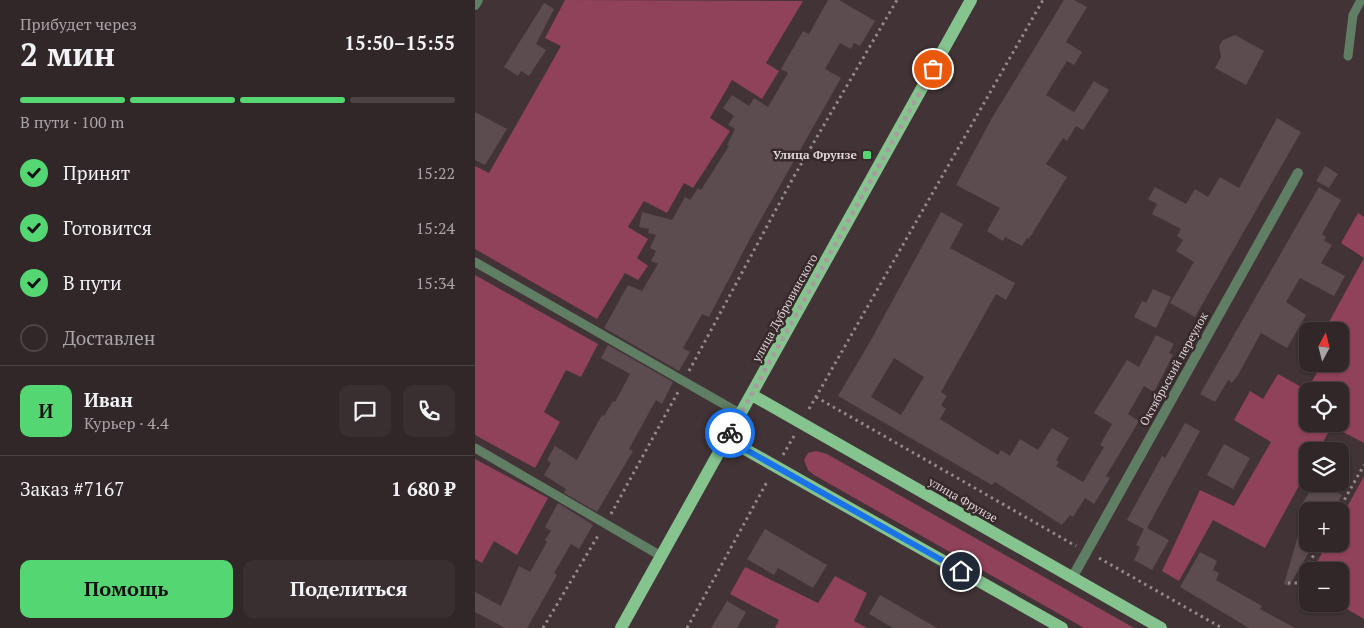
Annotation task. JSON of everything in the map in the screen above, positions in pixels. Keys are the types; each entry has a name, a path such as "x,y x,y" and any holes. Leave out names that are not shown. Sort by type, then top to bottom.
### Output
{"main road":[{"name":"улица Дубровинского","path":"621,628 971,0"},
{"name":"улица Фрунзе","path":"752,395 1161,628"},
{"path":"727,439 1062,628"}],"street":[{"path":"475,5 478,0"},
{"name":"Октябрьский переулок","path":"1071,578 1299,173"}],"lane":[{"path":"1348,56 1353,15 1361,0"},
{"path":"475,262 741,414"},
{"path":"475,448 661,556"}],"path":[{"path":"543,628 605,524 684,382 793,178 897,0"},
{"path":"687,628 776,466 1043,0"},
{"path":"816,397 1222,628"},
{"path":"1343,502 1364,465"},
{"path":"1288,583 1298,583 1315,552"}],"shaded area":[{"path":"565,0 803,1 766,63 779,71 762,99 732,80 710,118 730,131 693,188 684,183 667,213 644,201 628,227 648,239 637,258 648,266 638,280 625,273 597,319 475,249 475,166 489,173 561,46 545,38"},
{"path":"1358,213 1364,217 1364,258 1341,243"},
{"path":"1364,258 1364,443 1343,432 1349,432 1349,382 1312,382 1317,372 1349,372 1349,322 1329,322"},
{"path":"475,275 598,344 581,377 566,370 544,412 560,422 535,468 475,435"},
{"path":"1278,374 1299,386 1299,432 1329,432 1323,442 1299,442 1299,486 1265,548 1213,520 1179,581 1162,571 1200,490 1234,506 1271,442 1234,420 1250,391 1263,399"},
{"path":"816,451 827,454 1134,628 1084,628 814,475 808,470 804,460 808,453"},
{"path":"475,459 548,498 517,555 494,541 482,563 475,559"},
{"path":"1364,476 1364,619 1349,610 1349,562 1317,562 1323,552 1349,552 1349,504"},
{"path":"745,567 818,603 835,576 867,593 854,621 867,628 775,628 779,620 730,594"}],"building":[{"path":"828,0 839,0 875,21 860,46 854,43 851,49 840,43 825,69 841,78 752,235 709,317 702,314 683,348 690,352 679,371 604,328 628,285 642,291 658,264 651,261 656,251 650,248 656,235 648,233 649,229 639,227 642,212 672,220 685,197 690,200 698,188 701,190 729,146 727,145 735,129 728,125 734,116 723,108 732,95 749,106 754,98 768,107 788,73 781,69 803,31 809,34"},
{"path":"1064,0 1074,0 1087,7 1066,42 1082,52 1074,65 1067,61 1046,95 1074,112 1094,81 1109,90 1083,130 1076,126 1067,141 1063,138 1046,164 1067,177 1029,239 1027,238 1022,246 1005,237 1003,241 987,231 1000,208 956,185 992,118"},
{"path":"544,3 554,9 536,44 546,50 529,76 521,71 518,76 504,67"},
{"path":"1235,35 1264,51 1246,85 1215,68 1221,57 1219,46 1223,40"},
{"path":"475,112 507,129 485,165 475,160"},
{"path":"1277,118 1301,132 1195,317 1170,303 1194,262 1176,251 1183,240 1177,236 1181,229 1152,214 1157,204 1148,199 1155,187 1186,204 1195,189 1208,197 1220,177 1239,188"},
{"path":"1325,166 1338,174 1329,188 1316,181"},
{"path":"1319,187 1341,200 1322,234 1326,237 1324,241 1332,245 1321,263 1345,276 1334,296 1300,278 1286,302 1306,315 1302,322 1299,322 1299,327 1287,348 1261,333 1238,375 1232,383 1228,380 1215,402 1200,394"},
{"path":"941,212 963,224 950,248 1015,283 1006,300 996,294 941,392 947,396 941,405 946,409 940,419 998,455 1001,450 1010,456 1020,439 1038,450 1052,428 1069,438 1056,460 1059,462 1056,466 1083,482 1104,447 1100,445 1112,424 1094,413 1127,360 1139,367 1156,335 1174,344 1169,353 1173,355 1154,392 1144,386 1128,414 1139,421 1106,476 1110,478 1094,504 1085,498 1073,517 1070,515 1062,525 995,482 992,485 838,396","holes":["894,358 924,377 901,415 871,397"]},
{"path":"1153,289 1171,297 1156,328 1134,317 1142,301 1146,303"},
{"path":"608,345 673,382 662,404 656,400 629,449 633,451 597,512 564,493 566,489 544,475 551,463 547,460 555,446 577,460 602,415 604,416 613,401 615,402 630,374 601,358"},
{"path":"1185,423 1200,431 1147,528 1169,540 1152,570 1134,560 1140,547 1136,545 1144,529 1127,520 1162,456 1165,458"},
{"path":"1224,444 1250,458 1233,489 1207,475"},
{"path":"1309,492 1336,492 1342,495 1338,502 1303,502"},
{"path":"558,503 593,525 579,549 571,544 554,573 557,575 527,628 505,628 475,612 475,592 501,606 519,566 530,572 547,542 545,540 551,531 545,527"},
{"path":"765,529 827,565 813,588 778,568 774,575 747,559"},
{"path":"1298,536 1299,552 1309,552 1303,562 1299,562 1299,569 1289,586 1284,584"},
{"path":"1200,552 1217,561 1213,570 1219,573 1216,580 1262,606 1260,609 1295,628 1249,628 1180,587"},
{"path":"880,595 937,628 893,628 869,614"},
{"path":"727,601 746,612 737,628 711,628"}],"way so far":[{"path":"730,433 933,69"}],"place":[{"name":"Улица Фрунзе","path":"867,155"}],"route":[{"path":"730,433 727,439 961,571"}]}
